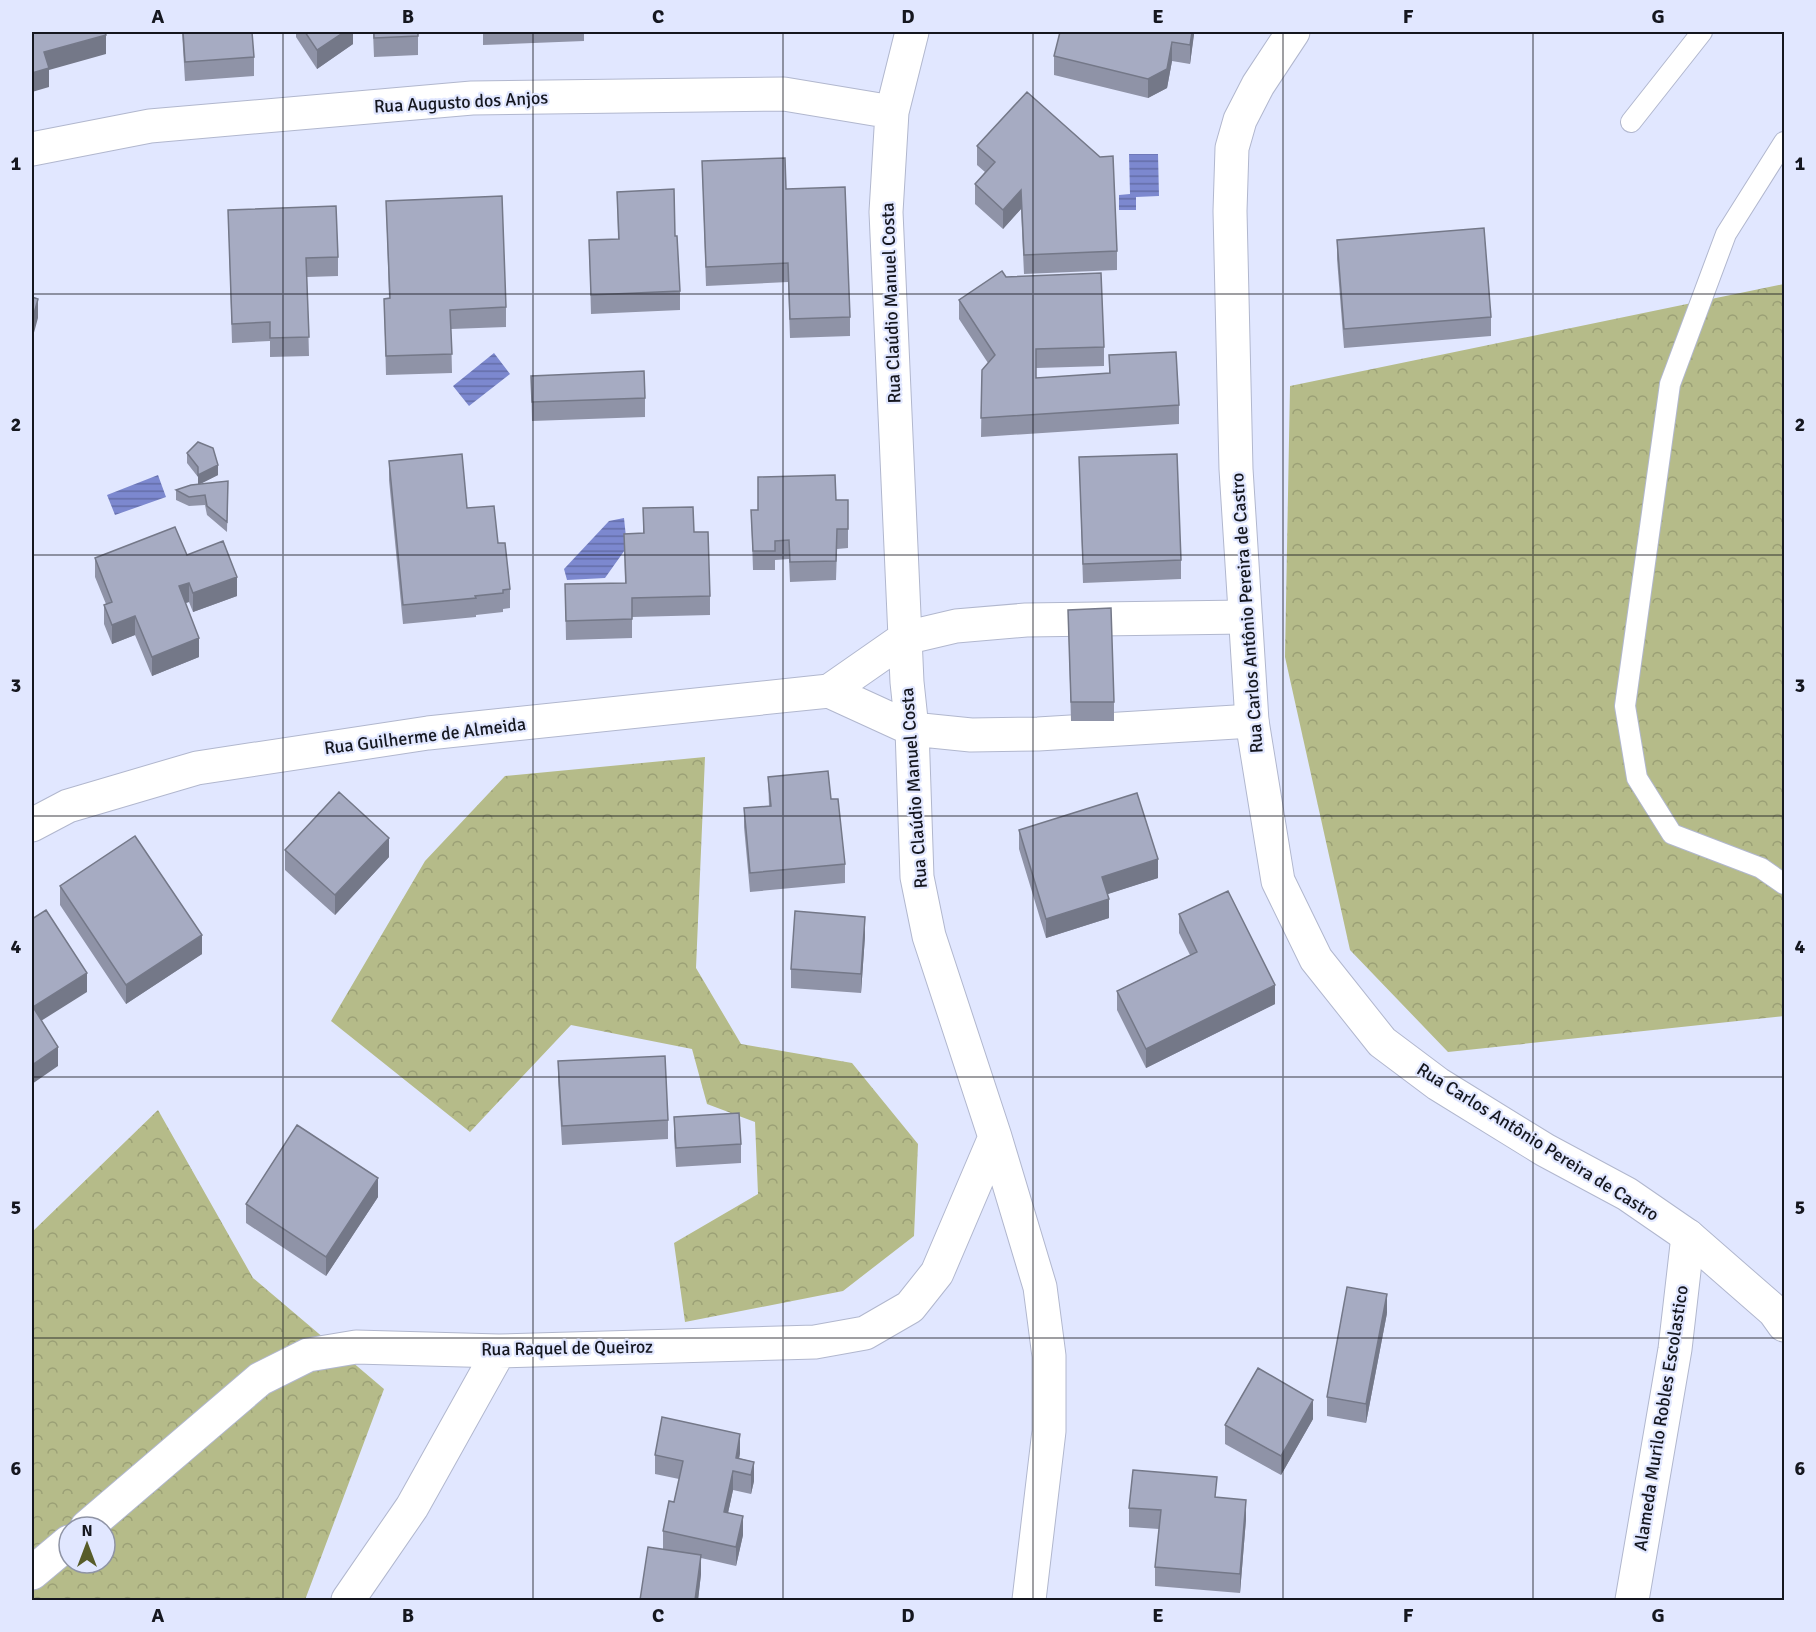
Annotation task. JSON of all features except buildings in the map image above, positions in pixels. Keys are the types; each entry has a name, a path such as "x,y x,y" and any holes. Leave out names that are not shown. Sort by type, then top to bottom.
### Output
{"street":[{"name":"Rua Claúdio Manuel Costa","path":"912,32 892,111 886,212 905,638 912,729 917,877 929,936 995,1137 1040,1287 1049,1356 1049,1431 1029,1600"},
{"name":"Rua Carlos Antônio Pereira de Castro","path":"1293,32 1253,94 1240,120 1232,148 1230,211 1236,469 1252,721 1278,881 1316,959 1382,1042 1438,1084 1545,1150 1627,1194 1688,1236 1774,1311 1785,1325"},
{"name":"Rua Augusto dos Anjos","path":"32,149 150,126 472,98 784,94 892,111"},
{"path":"905,638 956,626 1026,620 1245,617"},
{"name":"Rua Guilherme de Almeida","path":"32,825 68,806 197,768 428,733 829,691 905,638"},
{"path":"829,691 912,729 971,735 1038,734 1252,721"},
{"name":"Rua Raquel de Queiroz","path":"101,1515 260,1379 308,1355 356,1347 499,1352 815,1342 865,1333 910,1307 936,1273 995,1137"},
{"name":"Alameda Murilo Robles Escolastico","path":"1632,1600 1675,1349 1688,1236"},
{"path":"348,1600 412,1507 499,1352"},
{"path":"32,1573 57,1552"}],"lane":[{"path":"1631,122 1702,32"},
{"path":"1785,142 1726,234 1670,384 1626,706 1637,778 1672,834 1761,868 1785,884"}],"green space":[{"path":"1784,284 1784,1016 1448,1052 1350,950 1285,657 1290,386"},
{"path":"705,757 696,968 741,1044 852,1063 918,1144 914,1236 843,1291 685,1322 674,1243 758,1194 755,1122 707,1104 692,1049 571,1025 470,1132 331,1021 425,861 505,776"},
{"path":"158,1110 253,1278 384,1389 305,1600 32,1600 32,1232"}],"water":[{"path":"1129,154 1158,154 1159,196 1136,197 1136,210 1119,210 1119,195 1130,194"},
{"path":"494,353 510,374 469,406 453,386"},
{"path":"158,475 166,497 115,515 107,495"},
{"path":"624,518 627,547 605,578 567,580 564,569 609,521"}]}
